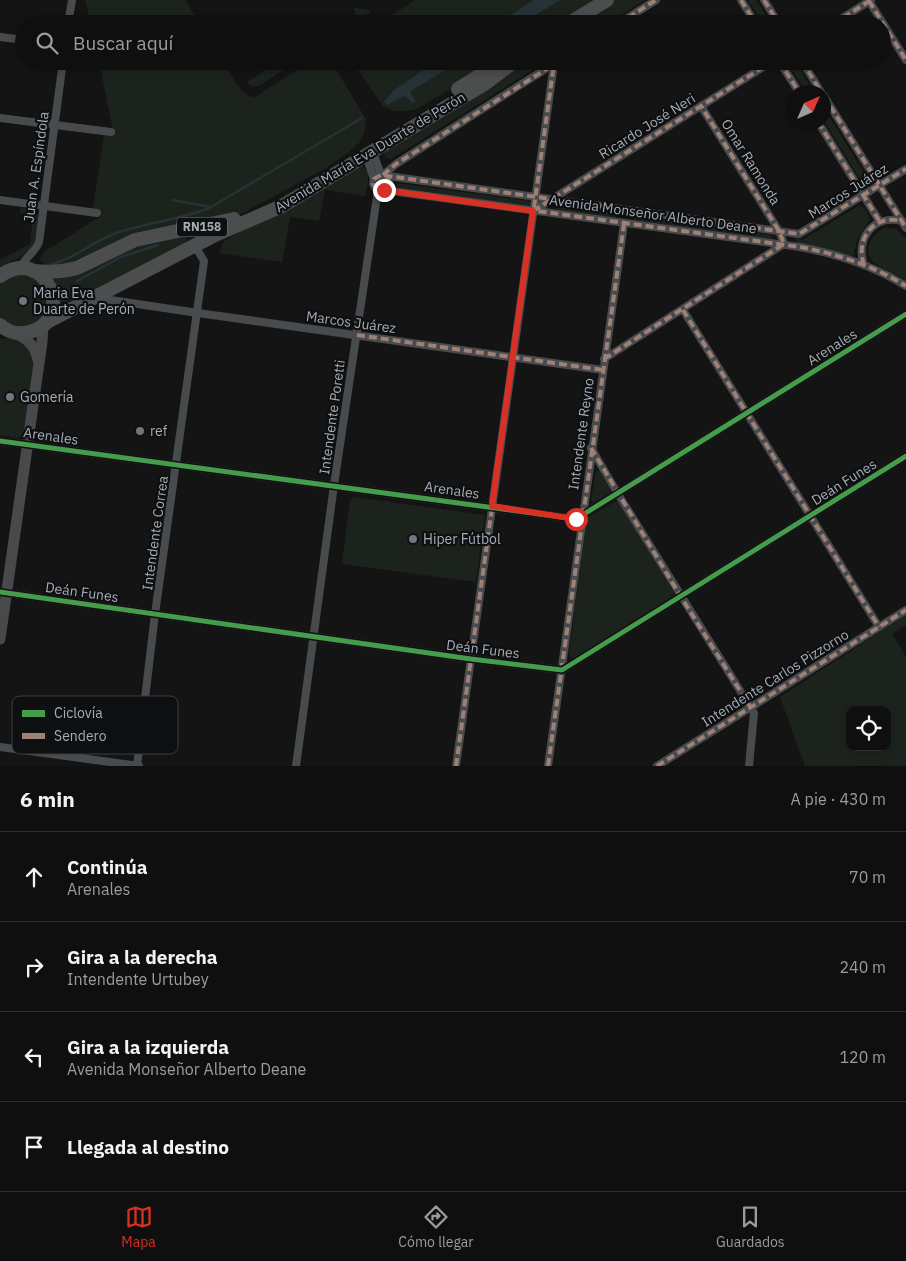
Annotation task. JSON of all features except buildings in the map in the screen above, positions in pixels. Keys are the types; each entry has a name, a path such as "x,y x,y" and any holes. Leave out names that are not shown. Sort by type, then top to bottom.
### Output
{"highway":[{"path":"583,15 607,0"},
{"name":"Avenida María Eva Duarte de Perón","path":"44,324 195,246 282,206 488,70"},
{"name":"Avenida María Eva Duarte de Perón","path":"34,271 58,272 72,269 135,240 230,221 249,213 368,150 486,83 503,70"},
{"path":"189,229 195,239 195,246"},
{"name":"RN158","path":"1,275 19,268 34,271"},
{"path":"34,271 48,282 54,297 51,314 44,324"},
{"name":"RN158","path":"9,332 33,332 44,324"},
{"path":"0,325 9,332"}],"main road":[{"path":"0,639 3,593 28,445 44,324"},
{"path":"9,332 24,337 31,343 39,362"}],"street":[{"path":"70,15 72,0"},
{"path":"632,15 656,0"},
{"path":"741,0 750,15"},
{"path":"764,0 773,15"},
{"path":"847,15 870,1 879,15"},
{"path":"891,35 906,60"},
{"path":"0,37 15,39"},
{"name":"Juan A. Espíndola","path":"19,268 38,246 62,70"},
{"path":"381,190 373,184 396,164 545,70"},
{"path":"456,766 533,211 555,70"},
{"name":"Ricardo José Neri","path":"533,211 759,70"},
{"path":"785,70 794,85"},
{"path":"808,70 817,85"},
{"name":"Omar Ramonda","path":"701,106 779,231 784,244"},
{"path":"831,107 904,225"},
{"path":"0,118 111,132"},
{"path":"823,130 880,222"},
{"path":"368,150 375,158 381,176"},
{"name":"Marcos Juárez","path":"802,234 906,169"},
{"name":"Intendente Poretti","path":"296,766 334,485 357,335 381,190 388,187 389,183 381,176"},
{"name":"Avenida Monseñor Alberto Deane","path":"381,176 802,234"},
{"name":"Avenida Monseñor Alberto Deane","path":"381,190 784,244 824,252 861,264 906,286"},
{"path":"0,200 97,213"},
{"path":"861,264 864,241 870,230 880,222 889,219 904,225"},
{"name":"Intendente Reyno","path":"548,766 624,224"},
{"path":"604,359 784,244"},
{"name":"Intendente Correa","path":"146,696 204,262 195,246"},
{"name":"Marcos Juárez","path":"96,297 198,314 603,370"},
{"path":"683,310 879,627"},
{"name":"Arenales","path":"0,441 492,506 576,519 906,314"},
{"path":"592,448 618,494 754,713 749,766"},
{"name":"Deán Funes","path":"3,593 471,659 562,670 906,456"},
{"name":"Intendente Carlos Pizzorno","path":"657,766 906,610"},
{"path":"51,754 138,766"}],"shaded area":[{"path":"85,0 185,0 194,15 89,15"},
{"path":"415,0 598,0 574,15 392,15"},
{"path":"534,0 560,0 536,15 510,15"},
{"path":"614,0 645,0 621,15 590,15"},
{"path":"748,0 756,0 765,15 757,15"},
{"path":"353,9 370,10 371,12 366,15 355,15 356,14"},
{"path":"101,70 229,70 240,89 255,97 297,70 336,70 366,119 364,133 359,143 349,152 326,168 241,214 65,266 46,266 40,259 44,252 101,216 101,211 93,209 104,135 114,136"},
{"path":"266,70 283,70 259,86 251,86 247,82"},
{"path":"358,70 482,70 417,109 393,111 383,106"},
{"path":"424,70 445,70 411,91 416,101 413,103 405,96 387,105 384,102 394,90"},
{"path":"507,70 533,70 391,159 385,158 384,152"},
{"path":"792,70 801,70 810,85 802,85"},
{"path":"831,119 869,181 867,185 863,184 830,130"},
{"path":"360,165 367,171 368,175 365,196 325,190 319,221 290,217 282,262 219,253 224,241"},
{"path":"397,183 529,201 530,204 528,206 403,188 397,187"},
{"path":"559,205 616,213 617,215 615,218 556,209"},
{"path":"858,206 866,211 869,220 857,240 853,257 798,243 794,238 802,240"},
{"path":"21,208 34,210 39,215 35,239 26,253 0,267 0,260 30,244 33,215 20,213"},
{"path":"635,216 771,235 773,238 634,220"},
{"path":"885,228 897,229 906,239 906,280 880,267 870,257 868,252 871,239"},
{"path":"184,234 188,242 101,288 63,305 53,277 122,249"},
{"path":"16,272 41,279 49,308 37,324 17,328 0,319 0,281"},
{"path":"10,338 26,345 32,353 34,360 33,381 24,435 17,438 0,435 0,339"},
{"path":"599,470 611,492 593,503 591,499 596,472"},
{"name":"Hiper Fútbol","path":"354,497 485,515 476,582 342,564 350,500"},
{"path":"616,501 619,503 674,595 572,658 569,655 586,521 589,517"},
{"path":"906,615 906,625 892,634 906,657 906,766 805,766 780,697"}],"waterway":[{"path":"51,264 59,262 114,234 199,212 211,207 362,118"},
{"path":"173,200 211,207"},
{"path":"77,281 121,257 158,245"}],"marked path":[{"path":"632,15 656,0"},
{"path":"741,0 750,15"},
{"path":"764,0 773,15"},
{"path":"847,15 871,0"},
{"path":"869,1 878,15"},
{"path":"891,36 906,60"},
{"path":"383,175 396,164 545,70"},
{"path":"456,766 553,70"},
{"path":"533,211 759,70"},
{"path":"785,70 794,85"},
{"path":"808,70 817,85"},
{"path":"604,359 784,244 779,231 701,106"},
{"path":"831,107 906,228"},
{"path":"823,130 880,222"},
{"path":"386,176 389,180 388,187 381,191 376,189 373,184 374,179 381,175 799,234 906,169"},
{"path":"384,190 800,247 828,253 855,262 881,272 906,286"},
{"path":"864,265 862,246 864,238 869,231 883,221 902,221"},
{"path":"548,766 624,224"},
{"path":"683,310 879,627"},
{"path":"357,335 603,370"},
{"path":"591,448 751,708"},
{"path":"657,766 906,610"}],"cycle path":[{"path":"0,441 576,519 906,314"},
{"path":"0,592 471,659 562,670 906,456"}],"place":[{"name":"Maria Eva Duarte de Perón","path":"23,301"},
{"name":"Gomería","path":"10,397"},
{"name":"ref","path":"140,431"},
{"name":"Hiper Fútbol","path":"413,539"}],"route":[{"path":"384,190 533,211 492,506 576,519"}]}
